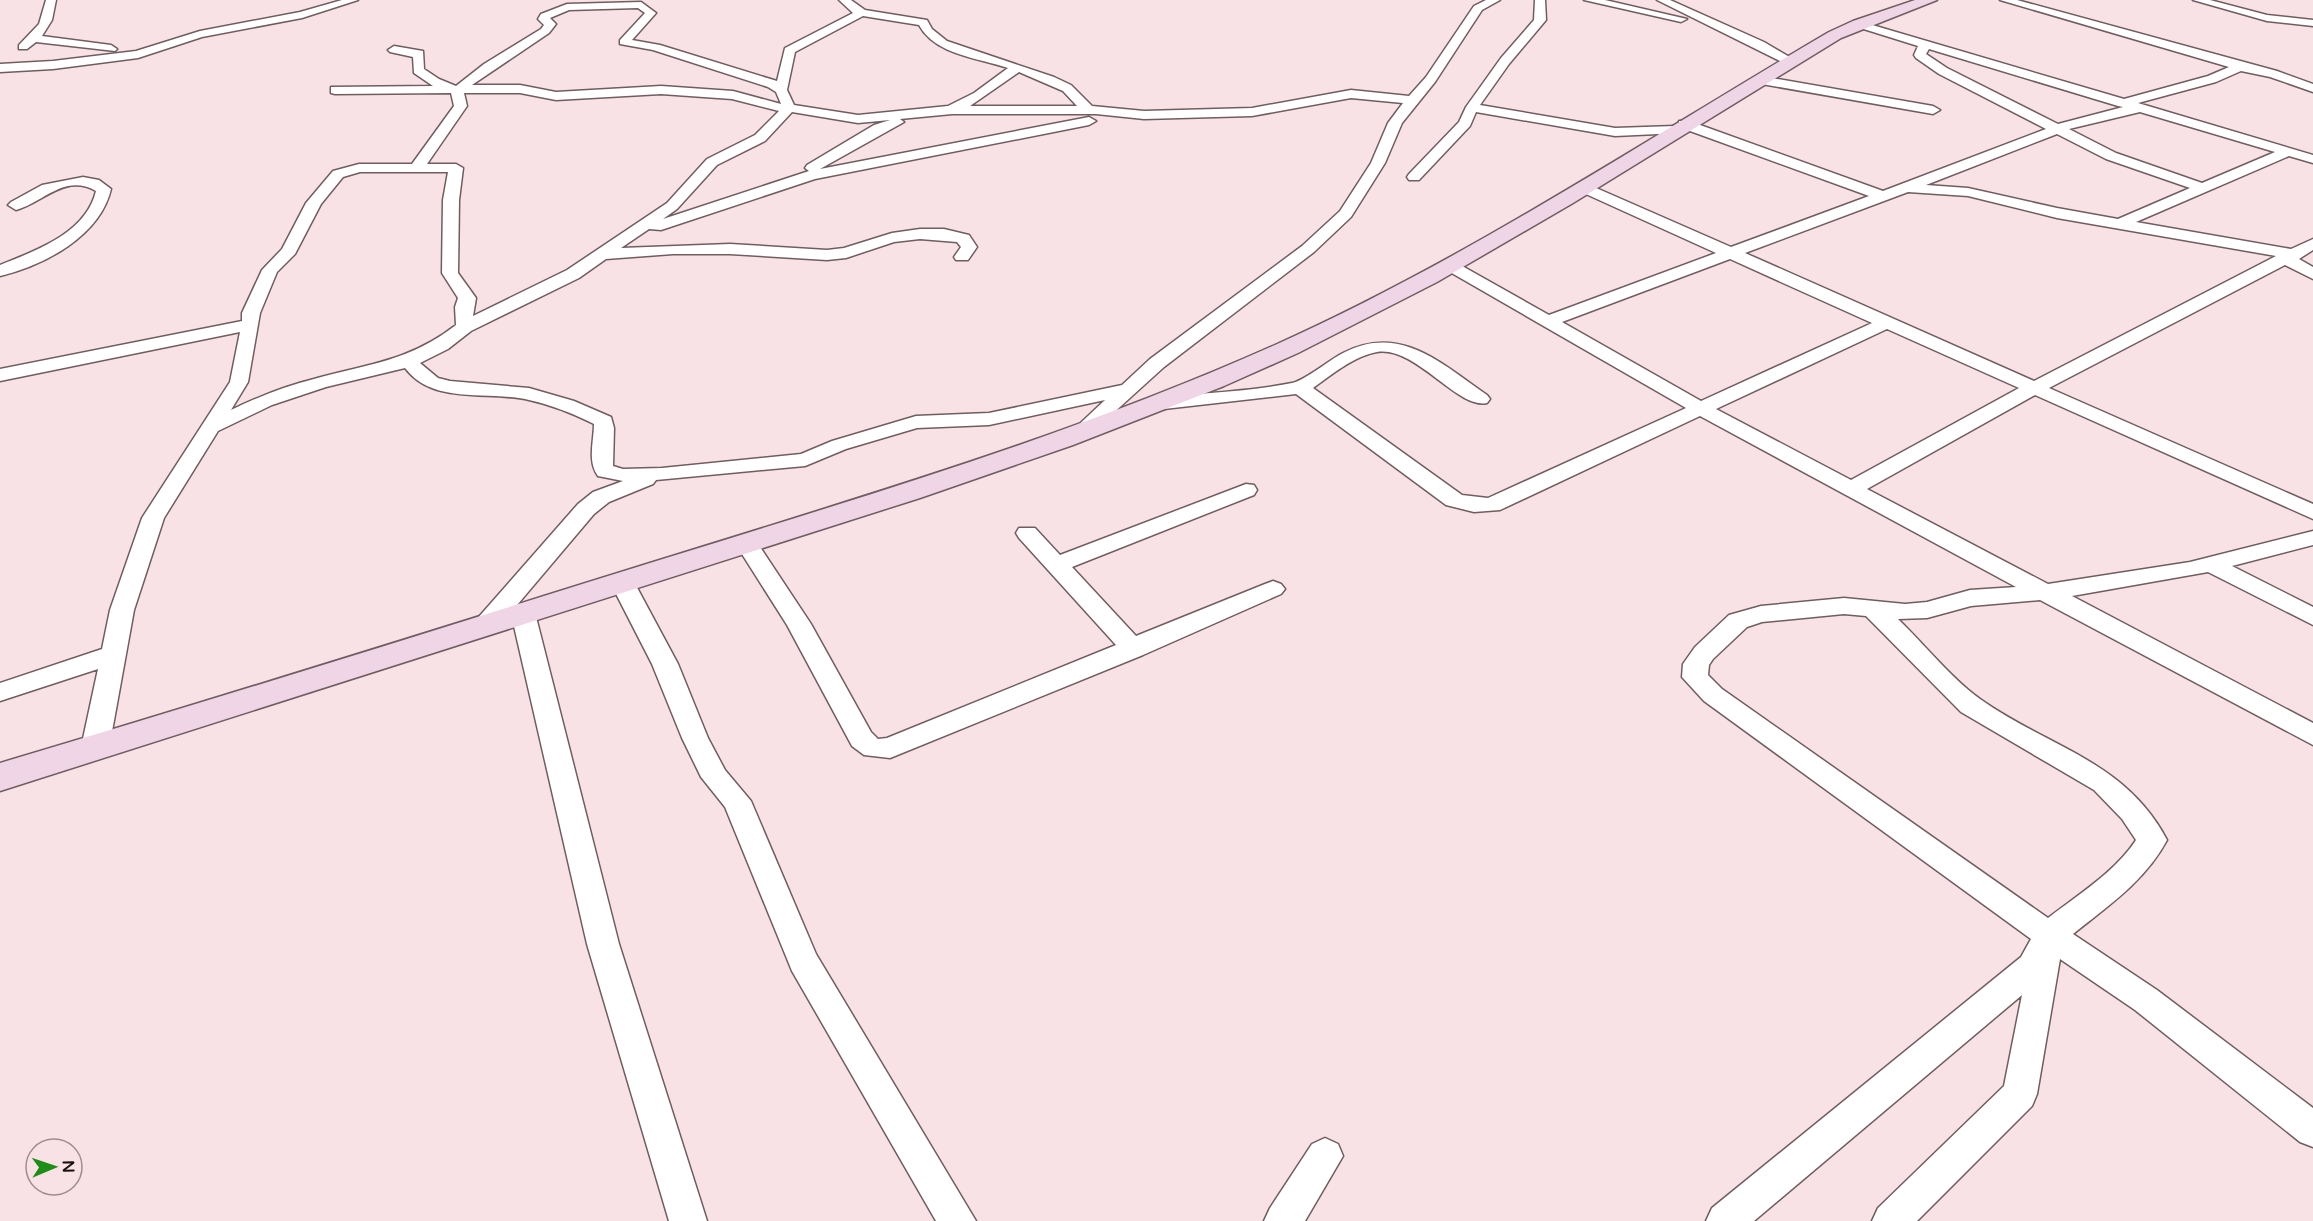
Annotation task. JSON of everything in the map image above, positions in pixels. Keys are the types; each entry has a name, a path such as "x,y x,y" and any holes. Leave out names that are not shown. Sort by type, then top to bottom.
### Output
{"main road":[{"path":"0,777 972,472 1152,404 1285,350 1449,265 1679,127 1858,24 1930,0"}],"street":[{"path":"0,63 34,38 48,16 48,4 51,0"},
{"path":"0,68 127,56 200,34 303,15 353,0"},
{"path":"844,0 860,10 859,12"},
{"path":"1081,432 1157,363 1308,249 1346,214 1378,163 1395,123 1431,79 1478,8 1495,0"},
{"path":"1414,177 1464,123 1472,107 1504,61 1540,20 1540,0"},
{"path":"1589,0 1721,28"},
{"path":"1662,0 1721,28 1759,42 1792,62"},
{"path":"2005,0 2240,67 2273,74 2313,88"},
{"path":"2198,0 2313,36"},
{"path":"457,91 488,67 546,31 550,24 544,19 552,12 576,6 648,10"},
{"path":"648,10 624,42 655,42 670,53 758,79 781,90"},
{"path":"859,12 923,22 925,28 948,46 1016,68 1070,90 1077,102 1089,110"},
{"path":"789,108 781,90 789,50 836,29 858,15 859,12"},
{"path":"2251,15 2313,23"},
{"path":"1858,24 2313,159"},
{"path":"34,38 108,49 127,56"},
{"path":"1924,44 1920,55 1928,62 1988,91 2055,129 2140,168 2203,188"},
{"path":"394,50 419,54 418,70 435,82 457,91"},
{"path":"2123,103 2211,79 2240,67"},
{"path":"775,186 828,161 879,128 922,113 964,105 1016,68"},
{"path":"1761,80 1933,110"},
{"path":"335,90 520,89 556,96 661,90 733,95 773,107 858,119 962,110 1089,110 1125,114 1252,112 1351,94 1412,100"},
{"path":"417,167 461,106 457,91"},
{"path":"1472,107 1615,132 1679,127 1881,195"},
{"path":"211,427 265,401 319,383 409,361 442,345 465,327 573,274 672,206 712,162 760,138 789,108"},
{"path":"1547,322 2093,115 2139,108"},
{"path":"632,234 775,186 822,173 1125,114"},
{"path":"834,116 849,124 855,136 853,144"},
{"path":"2119,224 2287,152"},
{"path":"95,748 122,610 153,518 239,382 251,325 251,313 266,277 289,251 314,203 338,174 359,168 456,168 451,200 450,273 467,298 464,307 465,327"},
{"path":"0,271 55,247 81,227 98,210 104,189 96,183 54,184 30,194 16,205"},
{"path":"1582,187 2313,512"},
{"path":"1901,187 1968,192 2119,224 2288,256 2313,258"},
{"path":"604,254 673,249 719,249 827,255 846,253 892,238 944,234 963,238 969,247 963,256"},
{"path":"1851,489 2034,388 2253,277 2313,244"},
{"path":"2288,256 2313,274"},
{"path":"1449,265 1703,410 1955,547 2313,735"},
{"path":"464,307 538,291"},
{"path":"1300,388 1454,500 1474,505 1492,505 1703,410 1886,323"},
{"path":"0,375 251,325"},
{"path":"1152,404 1300,388 1351,356 1379,346 1401,349 1421,359 1480,399"},
{"path":"409,361 416,373 435,384 468,389 516,391 587,413 604,421 605,434 600,460 605,472 623,475 662,474 805,460 851,441 916,422 989,419 1129,389"},
{"path":"486,625 586,509 601,497 662,474"},
{"path":"1056,565 1246,490"},
{"path":"1027,533 1134,649"},
{"path":"2309,1124 2146,1000 2049,935 1713,695 1695,677 1696,664 1704,653 1738,621 1761,614 1844,606 1905,612 1927,610 1970,598 2044,592 2190,569 2313,537"},
{"path":"746,543 799,624 861,739 868,747 890,748 1134,649 1273,589"},
{"path":"1955,547 1974,563 1984,577 1980,587 1970,598"},
{"path":"2209,563 2313,617"},
{"path":"622,582 665,664 700,748 715,777 738,801 803,961 957,1221"},
{"path":"1725,1221 2032,967 2049,935 2113,885 2139,860 2152,840 2132,811 2104,783 1970,705 1873,609"},
{"path":"523,613 603,944 688,1221"},
{"path":"0,692 112,656"},
{"path":"1892,1221 2020,1094 2049,935"},
{"path":"1283,1221 1325,1156"}]}
